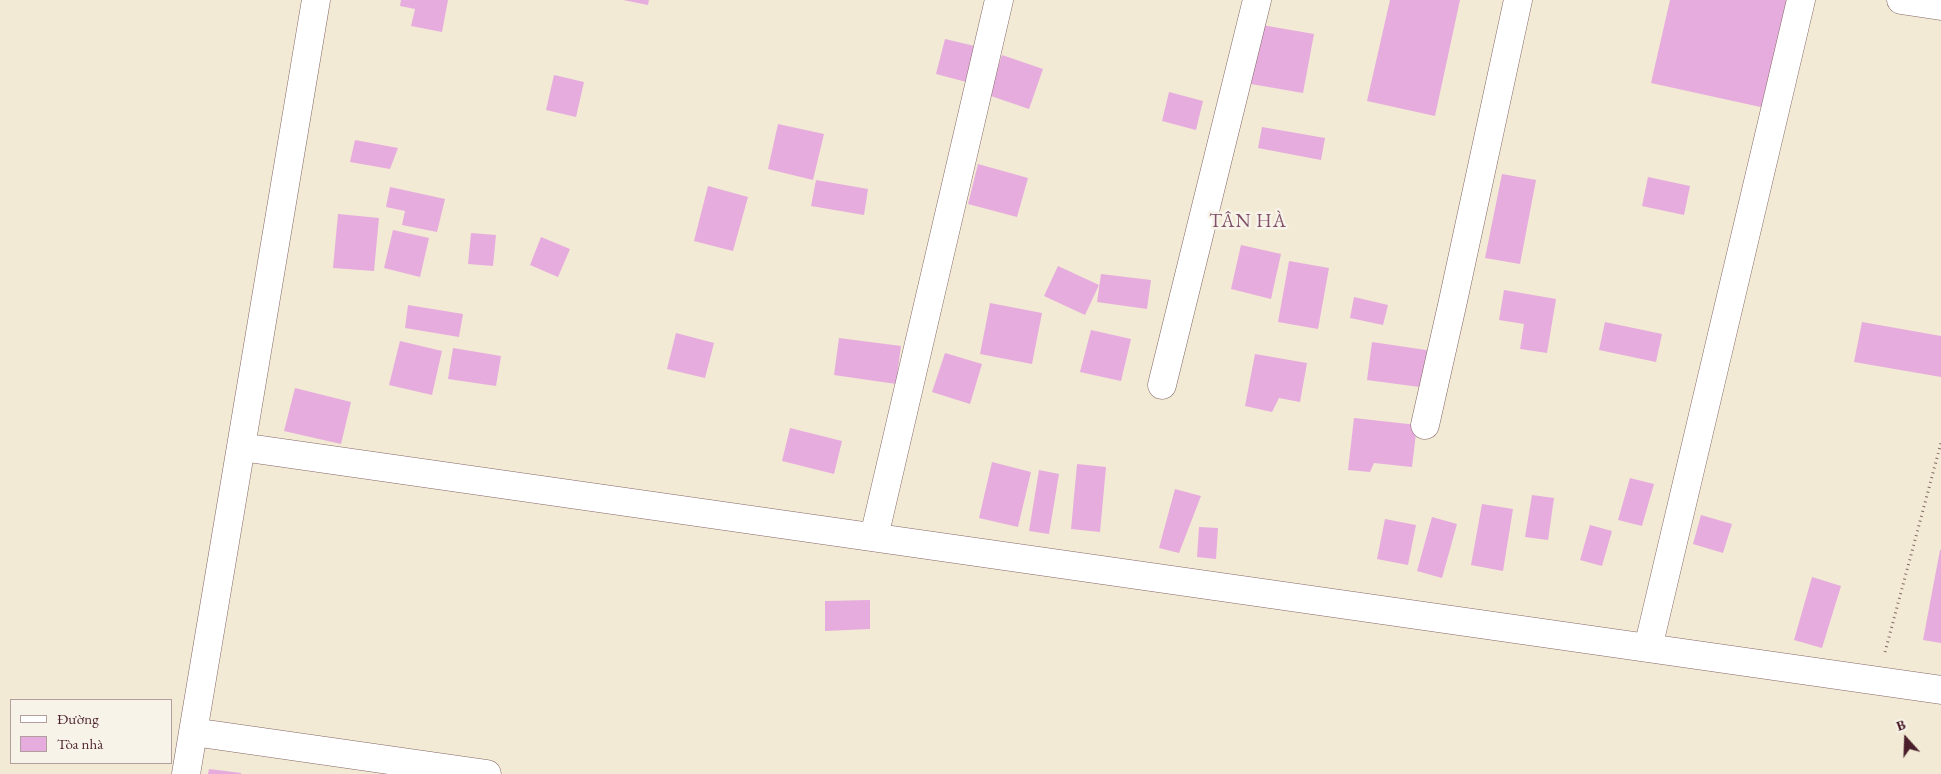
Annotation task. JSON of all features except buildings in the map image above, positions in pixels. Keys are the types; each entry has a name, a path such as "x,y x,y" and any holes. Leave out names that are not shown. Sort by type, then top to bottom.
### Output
{"street":[{"path":"186,774 316,0"},
{"path":"874,537 999,0"},
{"path":"1162,385 1257,0"},
{"path":"1424,425 1454,301 1518,0"},
{"path":"1648,648 1801,0"},
{"path":"1902,0 1941,6"},
{"path":"241,447 1941,690"},
{"path":"194,732 488,774"}],"path":[{"path":"1877,681 1941,442"}],"district":[{"name":"TÂN HÀ","path":"1248,222"}]}
